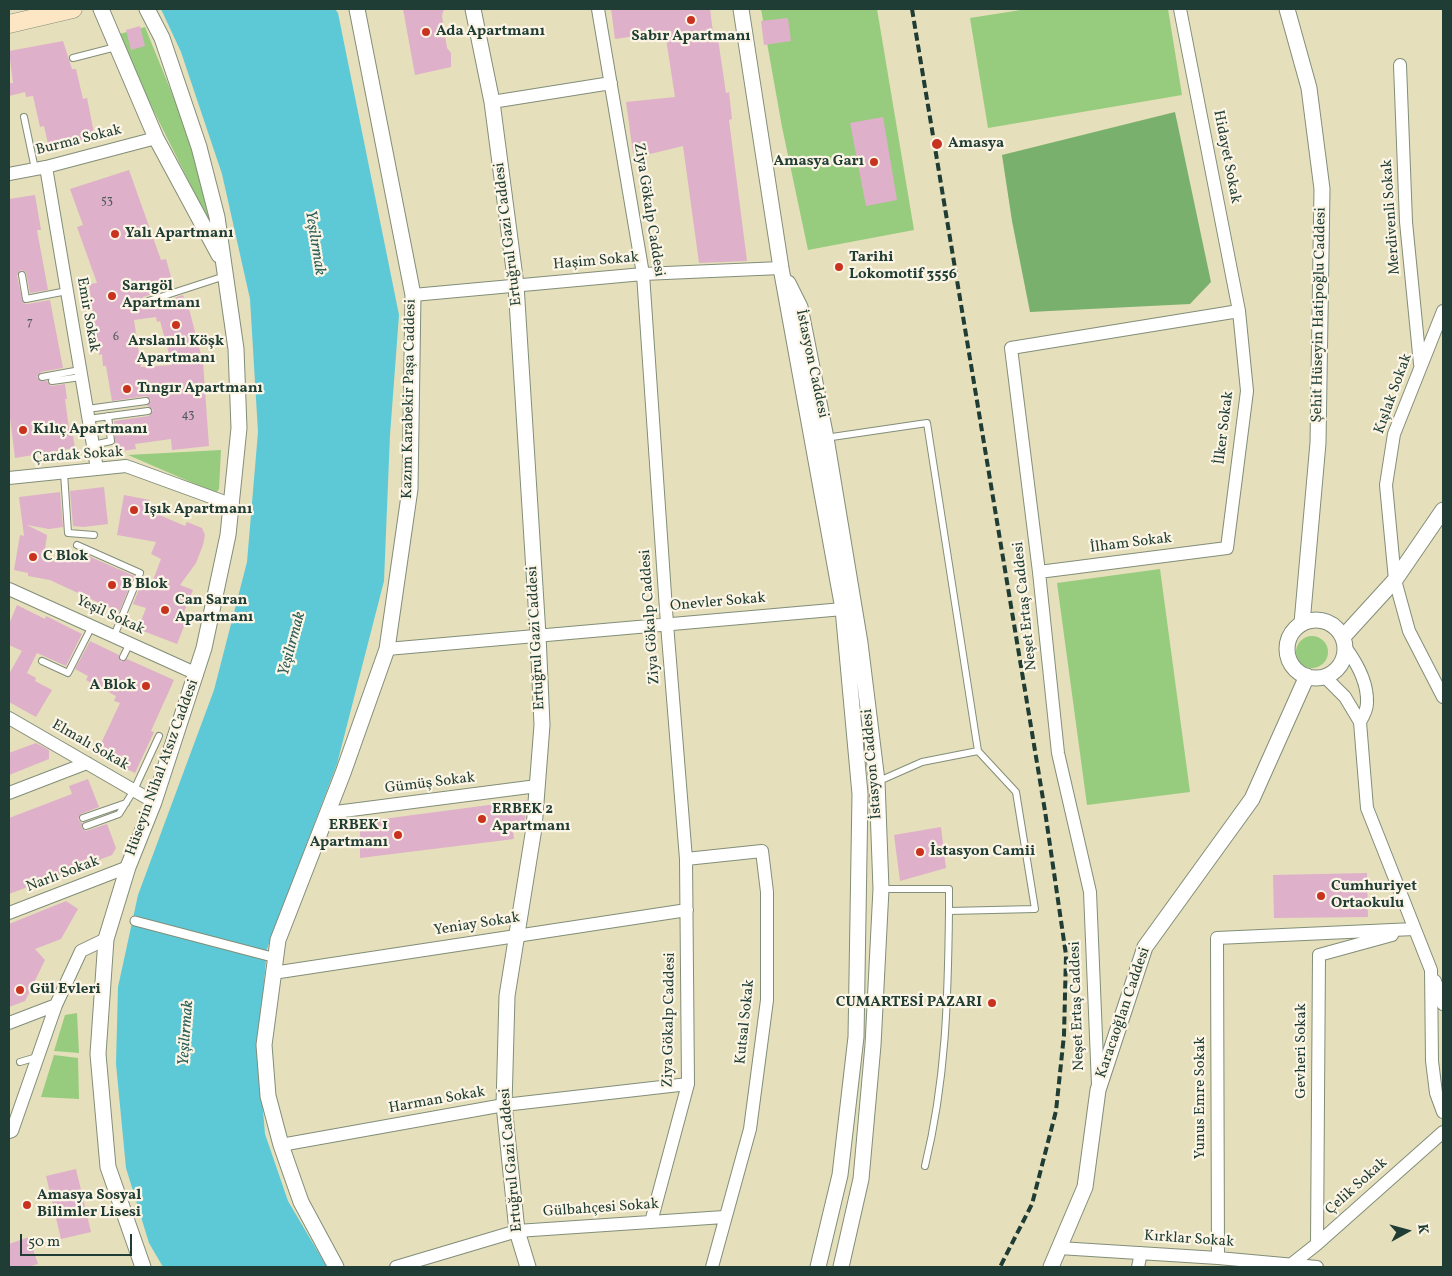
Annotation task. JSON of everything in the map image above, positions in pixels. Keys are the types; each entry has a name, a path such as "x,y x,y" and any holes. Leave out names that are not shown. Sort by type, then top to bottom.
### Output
{"main road":[{"path":"9,24 73,9"}],"street":[{"name":"Hüseyin Nihal Atsız Caddesi","path":"101,9 156,138 225,270"},
{"name":"Hüseyin Nihal Atsız Caddesi","path":"143,1267 108,1168 98,1054 106,939 128,867 154,802 197,674 233,505 238,414 236,349 217,217 199,147 162,38 147,9"},
{"name":"Kazım Karabekir Paşa Caddesi","path":"336,1267 301,1202 281,1145 268,1096 264,1045 278,940 328,813 387,649 410,489 413,295 357,9"},
{"name":"Ertuğrul Gazi Caddesi","path":"472,9 492,102 516,285 542,725 534,828 507,996 504,1105 516,1231 528,1267"},
{"name":"Ziya Gökalp Caddesi","path":"598,9 643,274 667,624 686,859 688,1084 651,1222"},
{"name":"İstasyon Caddesi","path":"741,9 781,268 819,438 860,643 877,782 881,890 873,1046 861,1179 841,1267"},
{"name":"Hidayet Sokak","path":"1180,9 1239,311"},
{"name":"Şehit Hüseyin Hatipoğlu Caddesi","path":"1287,9 1310,88 1322,189 1318,443 1302,624"},
{"name":"Merdivenli Sokak","path":"1400,65 1406,222 1421,367"},
{"path":"492,102 611,83"},
{"name":"Burma Sokak","path":"9,174 40,168 156,138"},
{"name":"Emir Sokak","path":"40,168 67,292 97,469"},
{"name":"Haşim Sokak","path":"413,295 643,274 781,268"},
{"name":"İlker Sokak","path":"1227,548 1247,391 1239,311"},
{"name":"Neşet Ertaş Caddesi","path":"1098,1090 1090,892 1058,753 1039,572 1011,348 1239,311"},
{"name":"Kışlak Sokak","path":"1443,311 1394,434 1386,485 1395,580 1409,632 1443,698"},
{"name":"İstasyon Caddesi","path":"818,1267 840,1175 856,1037 860,794 842,609 819,438"},
{"name":"Çardak Sokak","path":"9,478 126,466 233,505"},
{"path":"1360,722 1368,704 1364,681 1358,665 1344,642 1330,623 1311,620 1302,624 1295,629 1288,646 1292,664 1306,676 1325,677 1340,666 1344,642 1395,580 1443,510"},
{"name":"İlham Sokak","path":"1039,572 1227,548"},
{"name":"Yeşil Sokak","path":"9,589 197,674"},
{"name":"Onevler Sokak","path":"387,649 842,609"},
{"name":"Karacaoğlan Caddesi","path":"1051,1267 1085,1187 1098,1090 1145,946 1252,799 1306,676"},
{"path":"1325,677 1345,697 1360,722 1367,808 1443,1004"},
{"name":"Elmalı Sokak","path":"9,718 154,802"},
{"path":"10,791 87,763"},
{"name":"Gümüş Sokak","path":"328,813 537,786"},
{"name":"Kutsal Sokak","path":"686,859 762,851 767,892 766,1009 750,1129 724,1217 712,1267"},
{"name":"Narlı Sokak","path":"9,913 128,867"},
{"name":"Yeniay Sokak","path":"274,965 517,936 687,910"},
{"path":"135,921 274,965"},
{"name":"Yunus Emre Sokak","path":"1218,1258 1217,938 1414,929"},
{"name":"Gevheri Sokak","path":"1318,1244 1319,955 1414,929"},
{"path":"9,1132 12,1131 56,1005 82,951 106,939"},
{"path":"1431,970 1432,1061 1436,1093 1443,1112"},
{"path":"9,1023 56,1005"},
{"name":"Harman Sokak","path":"281,1145 504,1105 688,1084"},
{"name":"Çelik Sokak","path":"1290,1266 1318,1244 1443,1132"},
{"name":"Gülbahçesi Sokak","path":"396,1267 516,1231 724,1217"},
{"name":"Kırklar Sokak","path":"1059,1248 1218,1258 1317,1267"},
{"path":"1138,1267 1141,1253"}],"lane":[{"path":"73,58 117,47"},
{"path":"24,117 40,168"},
{"path":"145,302 225,270"},
{"path":"22,276 26,299 67,292"},
{"path":"42,377 81,373"},
{"path":"52,381 81,373"},
{"path":"87,414 146,401"},
{"path":"87,414 108,416 148,411"},
{"path":"93,445 111,442 108,416"},
{"path":"819,438 927,423 978,750 1016,792 1035,909 949,911"},
{"path":"64,473 68,533 94,535"},
{"path":"76,545 140,573 114,636"},
{"path":"42,661 68,672 92,626"},
{"path":"123,657 130,643"},
{"path":"86,826 119,814 134,790 159,736"},
{"path":"877,782 922,762 978,750"},
{"path":"83,818 126,803"},
{"path":"881,890 949,889 946,1047 938,1109 925,1166"},
{"path":"20,1062 38,1056"}],"green space":[{"path":"761,9 877,9 914,230 808,250 782,127"},
{"path":"1027,9 1168,9 1182,95 988,128 970,18"},
{"path":"145,27 190,138 209,216 207,218 116,35"},
{"path":"1175,112 1211,282 1190,304 1030,312 1012,221 1002,155"},
{"path":"221,450 219,489 216,493 128,455"},
{"path":"1160,569 1190,792 1087,805 1057,583"},
{"path":"1312,636 1318,637 1323,641 1327,646 1327,658 1323,663 1318,667 1312,668 1306,667 1301,663 1297,658 1296,652 1297,646 1301,641 1306,637"},
{"path":"77,1013 79,1053 54,1051 65,1015"},
{"path":"54,1055 78,1058 79,1099 41,1097"}],"water":[{"name":"Yeşilırmak","path":"161,9 335,9 338,13 399,315 390,435 384,581 337,764 267,949 258,1051 265,1134 288,1201 327,1267 163,1267 149,1243 126,1168 116,1064 118,987 138,895 214,690 247,562 258,432 250,299 222,174 181,52"}],"building":[{"name":"Ada Apartmanı","path":"403,9 444,9 442,16 447,48 451,53 451,67 415,75"},
{"path":"611,9 710,9 714,40 718,39 726,93 729,92 732,119 729,120 747,261 699,263 683,146 650,154 648,150 633,153 626,102 675,97 665,32 615,39"},
{"path":"788,18 791,41 764,45 761,21"},
{"path":"140,26 145,46 131,50 126,30"},
{"path":"63,41 72,69 76,69 83,99 87,98 95,138 49,148 44,126 40,127 33,96 26,97 25,92 9,96 9,83 13,83 9,51"},
{"name":"Amasya Garı","path":"883,117 897,200 866,206 850,123"},
{"path":"129,170 161,260 166,259 174,287 143,297 140,303 146,307 183,295 186,306 188,305 203,362 209,446 172,450 171,439 135,444 136,449 115,452 114,421 149,416 153,410 148,406 114,411 147,406 151,400 146,396 112,401 106,366 103,366 102,354 99,355 89,284 97,283 77,227 83,225 70,189","holes":["156,317 157,322 160,321 172,365 141,367 134,320"]},
{"path":"35,195 41,230 37,230 48,290 30,293 26,272 21,270 17,276 23,303 50,300 63,368 41,372 37,377 40,381 47,381 51,386 65,384 70,436 73,436 75,448 15,458 9,410 9,199"},
{"path":"104,487 108,524 83,527 73,526 70,491"},
{"path":"60,492 63,527 49,529 27,525 47,535 44,556 72,561 77,551 134,576 119,612 50,580 28,576 28,573 14,570 20,535 24,536 19,497"},
{"path":"124,495 150,500 148,510 185,526 187,522 202,528 205,535 196,563 180,585 193,590 184,612 189,614 177,644 138,629 146,608 133,604 143,579 152,583 161,559 151,554 156,542 117,535"},
{"path":"17,605 45,619 46,616 82,634 66,666 37,653 27,673 36,678 35,681 52,690 36,717 9,702 9,674 22,651 9,645 9,624"},
{"path":"90,641 119,655 121,662 127,659 174,680 151,731 154,732 135,773 96,754 120,703 114,701 116,696 86,680 88,676 75,669"},
{"path":"36,743 49,750 49,759 9,775 9,753"},
{"path":"88,779 99,807 81,814 78,819 82,823 82,828 86,831 107,824 116,848 112,855 9,894 9,818 72,794 69,786"},
{"path":"527,800 524,828 513,830 514,839 360,858 360,822"},
{"name":"İstasyon Camii","path":"941,827 946,868 900,881 894,835"},
{"name":"Cumhuriyet Ortaokulu","path":"1367,873 1368,917 1274,918 1273,875"},
{"path":"66,901 78,909 61,939 35,949 45,960 25,1001 9,1007 9,924"},
{"path":"76,1169 91,1232 61,1239 46,1176"},
{"name":"Amasya Sosyal Bilimler Lisesi","path":"29,1237 38,1264 28,1267 9,1267 9,1244"}],"railway":[{"path":"912,9 1045,811 1066,955 1064,1035 1056,1111 1032,1204 1000,1267"}],"place":[{"name":"Sabır Apartmanı","path":"691,20"},
{"name":"Ada Apartmanı","path":"426,32"},
{"name":"Amasya","path":"937,144"},
{"name":"Amasya Garı","path":"874,162"},
{"name":"Yalı Apartmanı","path":"115,234"},
{"name":"Tarihi Lokomotif 3556","path":"839,267"},
{"name":"Sarıgöl Apartmanı","path":"112,296"},
{"name":"Arslanlı Köşk Apartmanı","path":"176,325"},
{"name":"Tıngır Apartmanı","path":"127,389"},
{"name":"Kılıç Apartmanı","path":"23,430"},
{"name":"Işık Apartmanı","path":"134,510"},
{"name":"C Blok","path":"33,557"},
{"name":"B Blok","path":"112,585"},
{"name":"Can Saran Apartmanı","path":"165,610"},
{"name":"A Blok","path":"146,686"},
{"name":"ERBEK 2 Apartmanı","path":"482,819"},
{"name":"ERBEK 1 Apartmanı","path":"398,835"},
{"name":"İstasyon Camii","path":"920,852"},
{"name":"Cumhuriyet Ortaokulu","path":"1321,896"},
{"name":"Gül Evleri","path":"20,990"},
{"name":"CUMARTESİ PAZARI","path":"992,1003"},
{"name":"Amasya Sosyal Bilimler Lisesi","path":"27,1205"}]}
